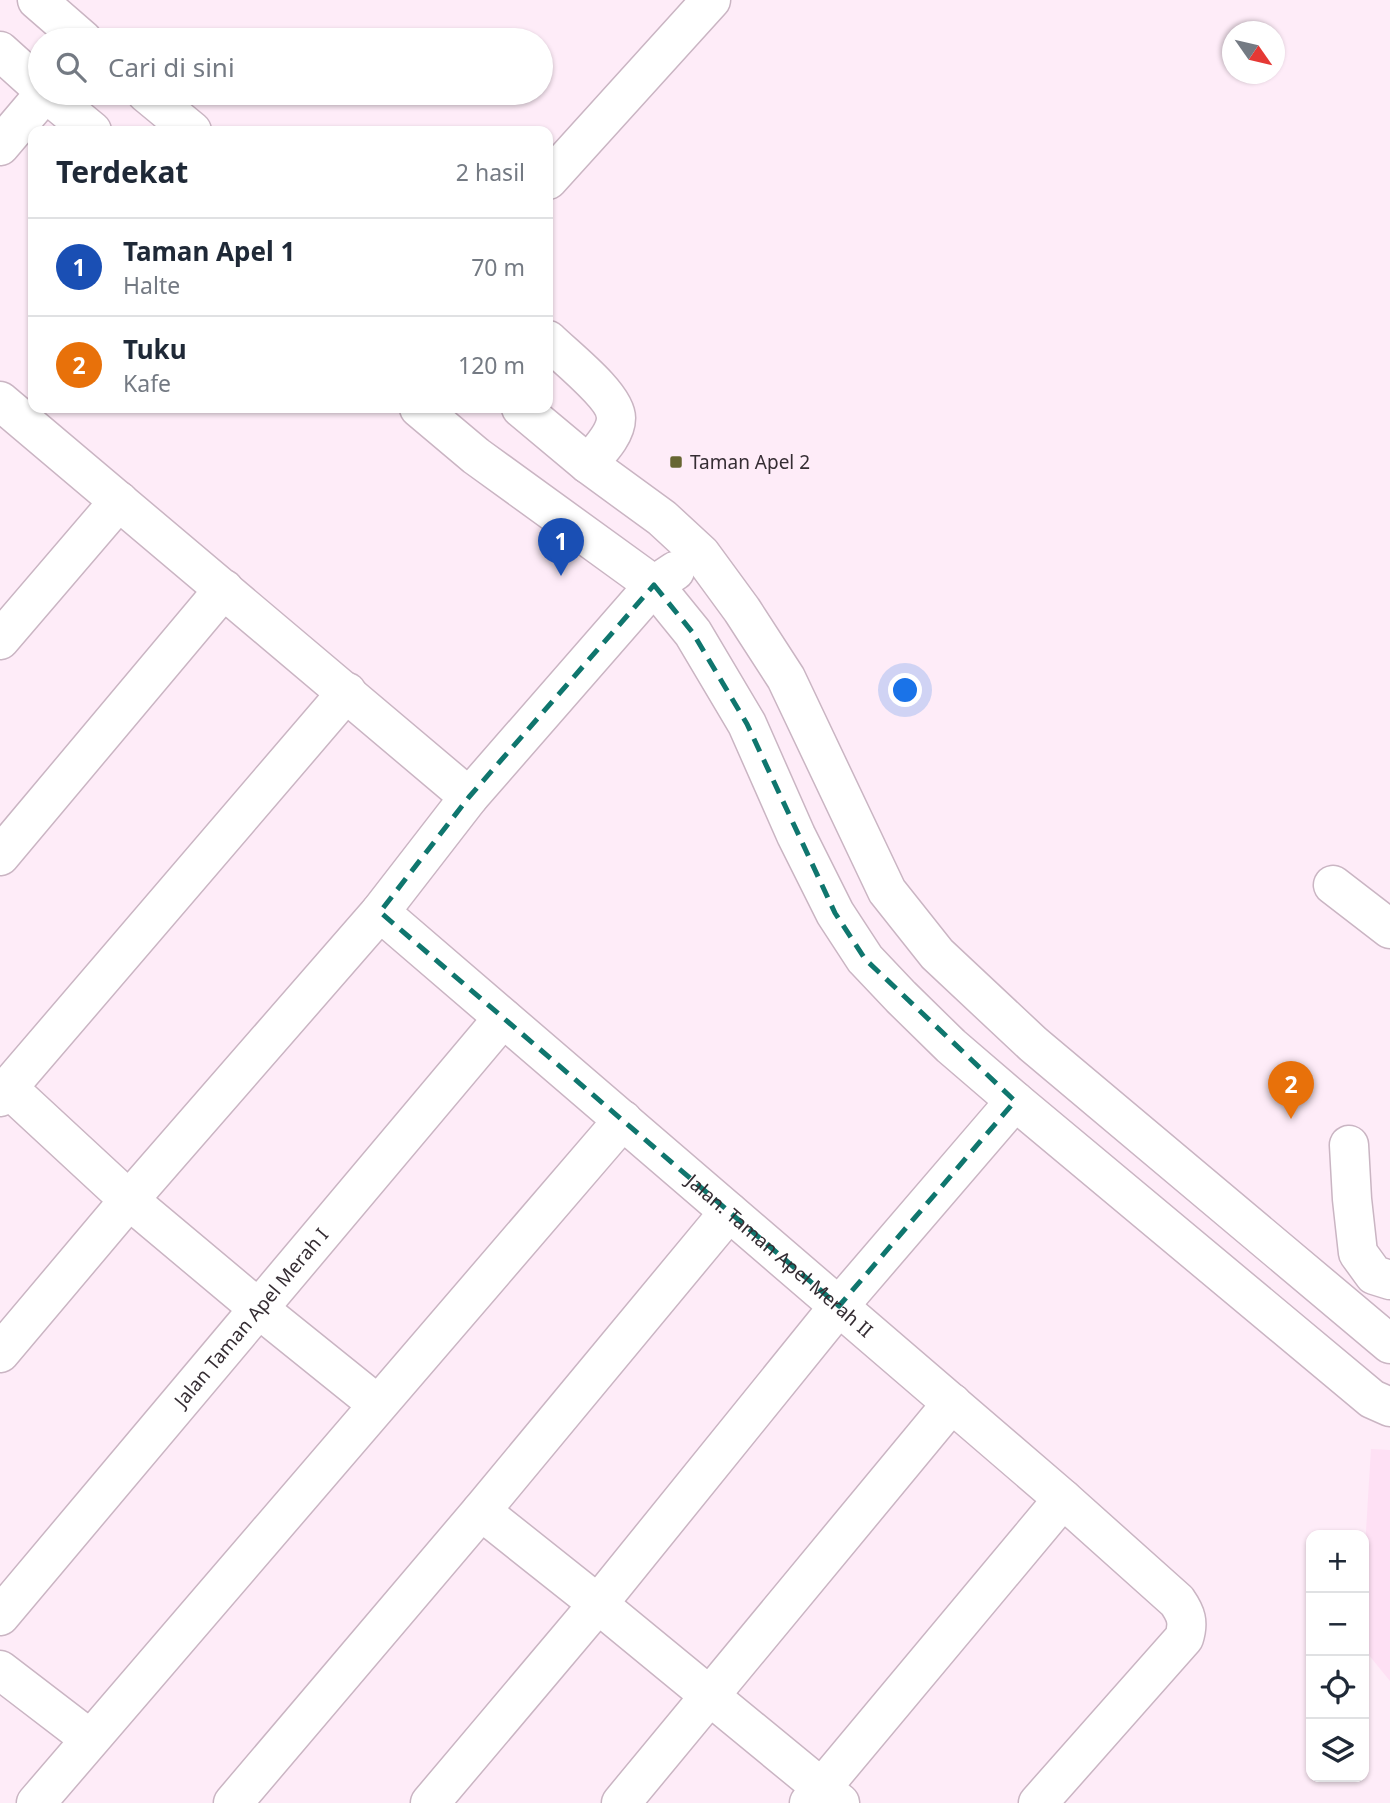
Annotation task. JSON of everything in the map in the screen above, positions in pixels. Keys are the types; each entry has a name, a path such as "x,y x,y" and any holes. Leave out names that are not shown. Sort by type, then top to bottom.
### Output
{"street":[{"path":"37,0 69,28"},
{"path":"553,174 711,0"},
{"path":"0,51 28,76"},
{"path":"0,146 36,105"},
{"path":"61,105 86,126"},
{"path":"161,105 186,126"},
{"path":"553,346 609,399 616,417 612,434 588,464"},
{"path":"0,401 469,797"},
{"path":"425,413 476,456 654,585 693,633 747,723 818,880 835,914 865,960 951,1046 1015,1101 1372,1399 1390,1407"},
{"path":"526,413 588,464 662,518 701,554 742,610 786,678 887,891 937,954 1033,1044 1390,1344"},
{"path":"0,640 119,501"},
{"path":"0,1353 129,1200 380,912 469,797 654,585 701,554"},
{"path":"0,856 224,589"},
{"path":"347,692 7,1079 129,1200 377,1404"},
{"path":"1333,885 1390,929"},
{"name":"Jalan. Taman Apel Merah II","path":"380,912 952,1403 1177,1601 1186,1615 1188,1627 1184,1638 1038,1803"},
{"name":"Jalan Taman Apel Merah I","path":"0,1616 503,1018"},
{"path":"430,1803 598,1604 839,1306 1015,1101"},
{"path":"36,1803 623,1120"},
{"path":"1349,1145 1358,1253 1374,1275 1390,1280"},
{"path":"246,1798 729,1212"},
{"path":"621,1803 952,1403"},
{"path":"481,1511 598,1604 824,1798 1063,1499"},
{"path":"0,1670 90,1739"}],"highlighted area":[{"path":"654,585 693,633 747,724 835,913 865,959 1015,1101 839,1306 380,912 469,797"}],"shaded area":[{"path":"1371,1449 1390,1450 1390,1681 1369,1655 1369,1530 1366,1530"}],"place":[{"name":"Taman Apel 2","path":"676,462"},
{"name":"Taman Apel 1","path":"561,576"},
{"name":"Tuku","path":"1291,1119"}]}
